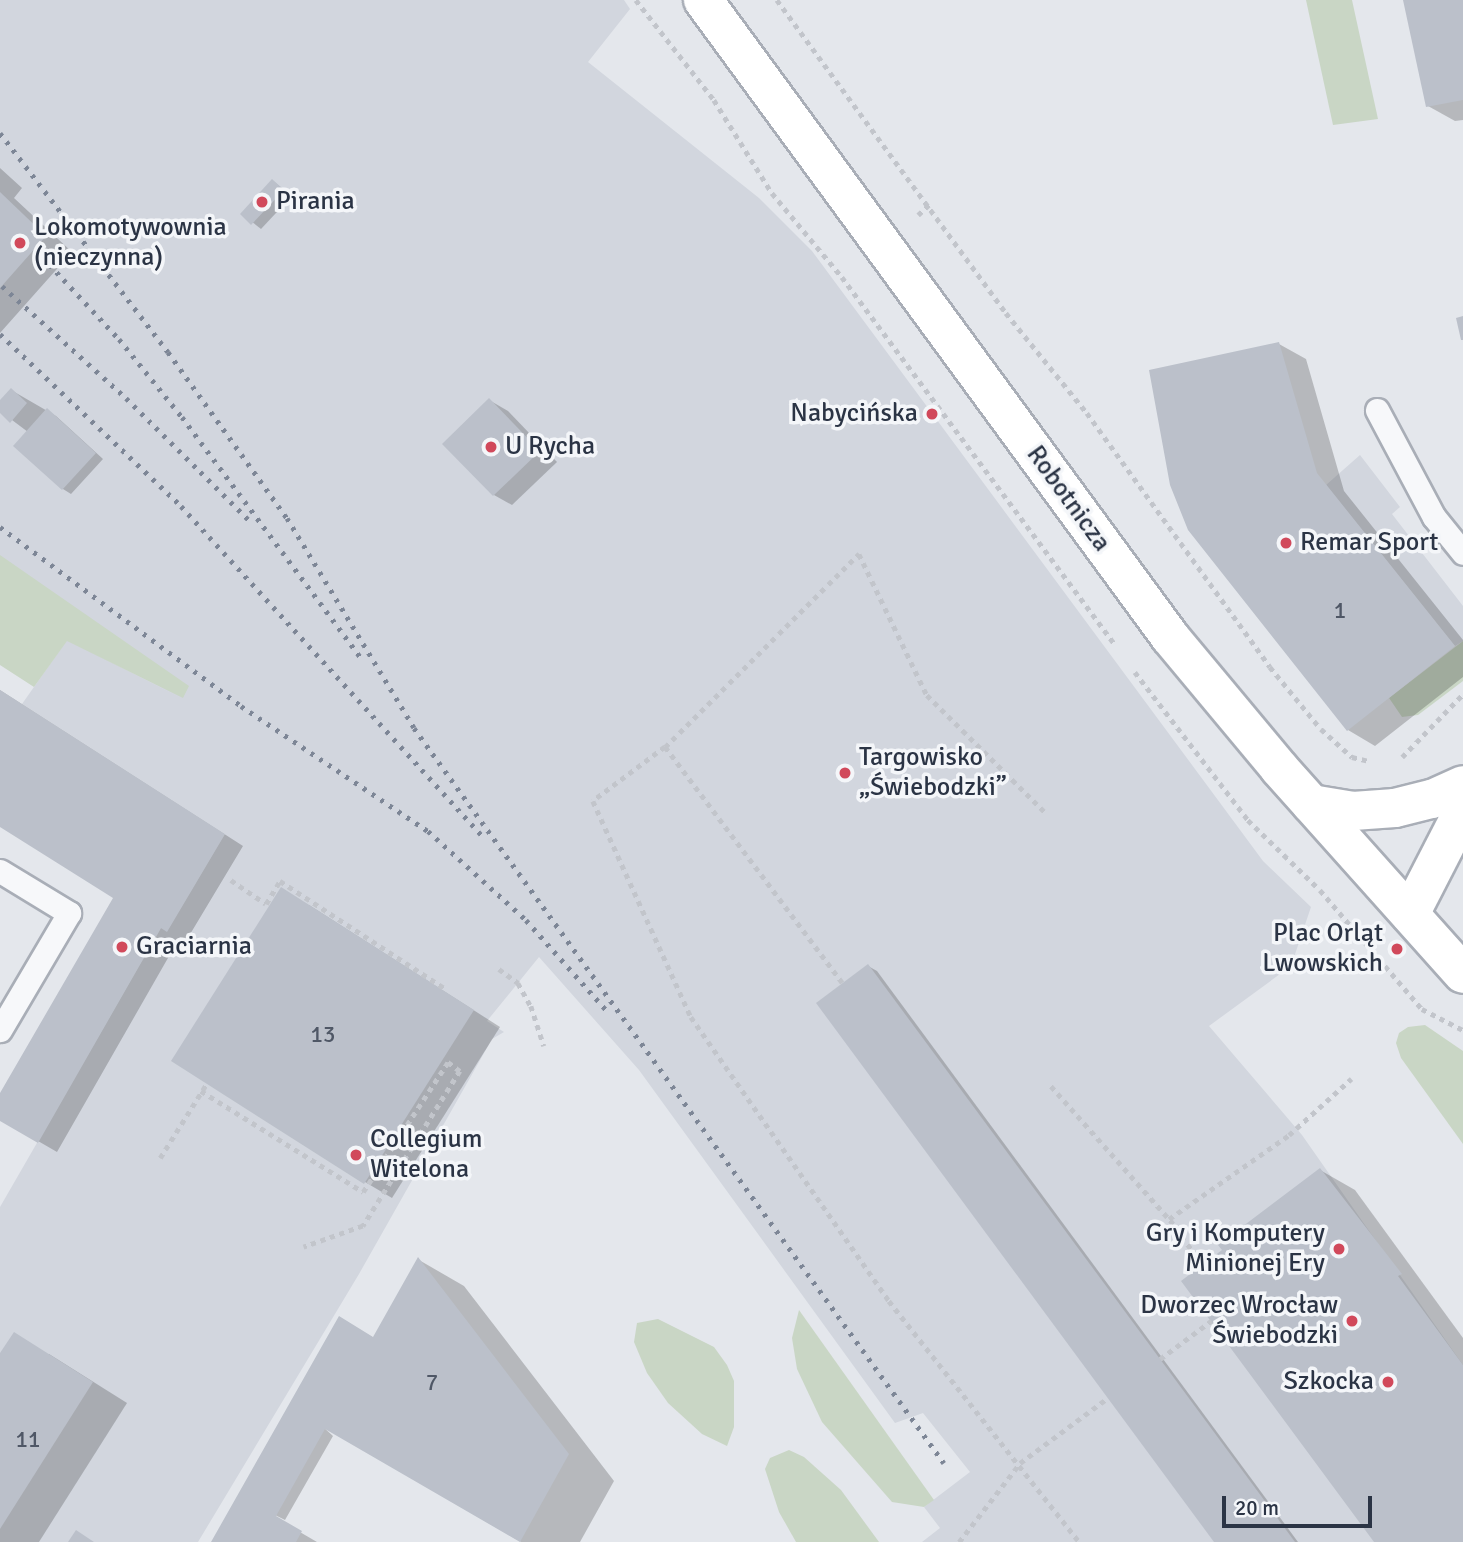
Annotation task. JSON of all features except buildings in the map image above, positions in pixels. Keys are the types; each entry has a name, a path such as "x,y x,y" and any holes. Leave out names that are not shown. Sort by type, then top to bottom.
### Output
{"street":[{"name":"Robotnicza","path":"703,0 1163,627 1311,804 1463,974"},
{"path":"1311,804 1353,811 1395,808 1432,799 1463,785"},
{"path":"1410,914 1463,811"}],"lane":[{"path":"1377,410 1434,517 1463,552"},
{"path":"0,872 69,913 8,1000 0,1030"}],"path":[{"path":"636,0 714,100 772,193 842,277 1121,653"},
{"path":"777,0 1006,313 1087,413 1270,667 1321,729 1352,757 1378,764"},
{"path":"1046,813 927,695 859,554 665,747 593,801 691,1017 888,1300 1020,1463 1079,1542"},
{"path":"1129,663 1248,820 1320,890 1422,1009 1463,1030"},
{"path":"1400,759 1463,694"},
{"path":"665,747 842,983"},
{"path":"231,880 266,904 280,881 447,990"},
{"path":"499,969 518,984 544,1046"},
{"path":"201,1091 363,1192 448,1062 460,1071 363,1226 333,1240 304,1247"},
{"path":"1169,1219 1289,1135 1352,1079"},
{"path":"160,1158 207,1083"},
{"path":"1051,1086 1169,1219 1202,1265"},
{"path":"1160,1359 1211,1321"},
{"path":"959,1542 1020,1463 1108,1398"}],"shaded area":[{"name":"Targowisko „Świebodzki”","path":"0,0 624,0 630,9 588,62 759,198 812,251 1263,861 1311,907 1291,966 1209,1026 1302,1135 1463,1365 1463,1542 922,1542 940,1528 924,1507 970,1472 923,1413 895,1423 639,1070 539,957 487,1021 504,1032 492,1039 359,1274 198,1542 0,1542 0,1207 161,928 167,931 225,834 22,704 67,640 182,698 0,605"},
{"path":"1360,455 1400,507 1392,514 1463,606 1463,641 1455,646 1326,485"}],"green space":[{"path":"1306,0 1352,0 1378,119 1333,125"},
{"path":"0,555 189,686 183,698 67,641 34,687 0,665"},
{"path":"1463,641 1463,681 1418,715 1402,717 1389,698"},
{"path":"1425,1025 1463,1051 1463,1144 1401,1058 1396,1043 1399,1033 1408,1027"},
{"path":"799,1310 934,1500 924,1507 892,1502 822,1422 797,1369 792,1338"},
{"path":"658,1319 714,1347 727,1365 734,1381 734,1427 727,1446 702,1434 668,1403 647,1373 634,1342 637,1323"},
{"path":"789,1450 804,1457 841,1490 879,1542 796,1542 779,1512 765,1469 770,1458"}],"railway":[{"path":"0,133 168,352 287,518 414,728 944,1463"},
{"path":"35,249 119,339 182,417 363,661"},
{"path":"2,286 126,398 248,519"},
{"path":"0,334 181,506 481,835"},
{"path":"0,527 241,706 428,831 526,920 609,1013"}],"place":[{"name":"Pirania","path":"262,202"},
{"name":"Lokomotywownia (nieczynna)","path":"20,243"},
{"name":"Nabycińska","path":"932,414"},
{"name":"U Rycha","path":"491,447"},
{"name":"Remar Sport","path":"1286,543"},
{"name":"Targowisko „Świebodzki”","path":"845,773"},
{"name":"Graciarnia","path":"122,947"},
{"name":"Plac Orląt Lwowskich","path":"1397,949"},
{"name":"Collegium Witelona","path":"356,1155"},
{"name":"Gry i Komputery Minionej Ery","path":"1339,1249"},
{"name":"Dworzec Wrocław Świebodzki","path":"1352,1321"},
{"name":"Szkocka","path":"1388,1382"}]}
